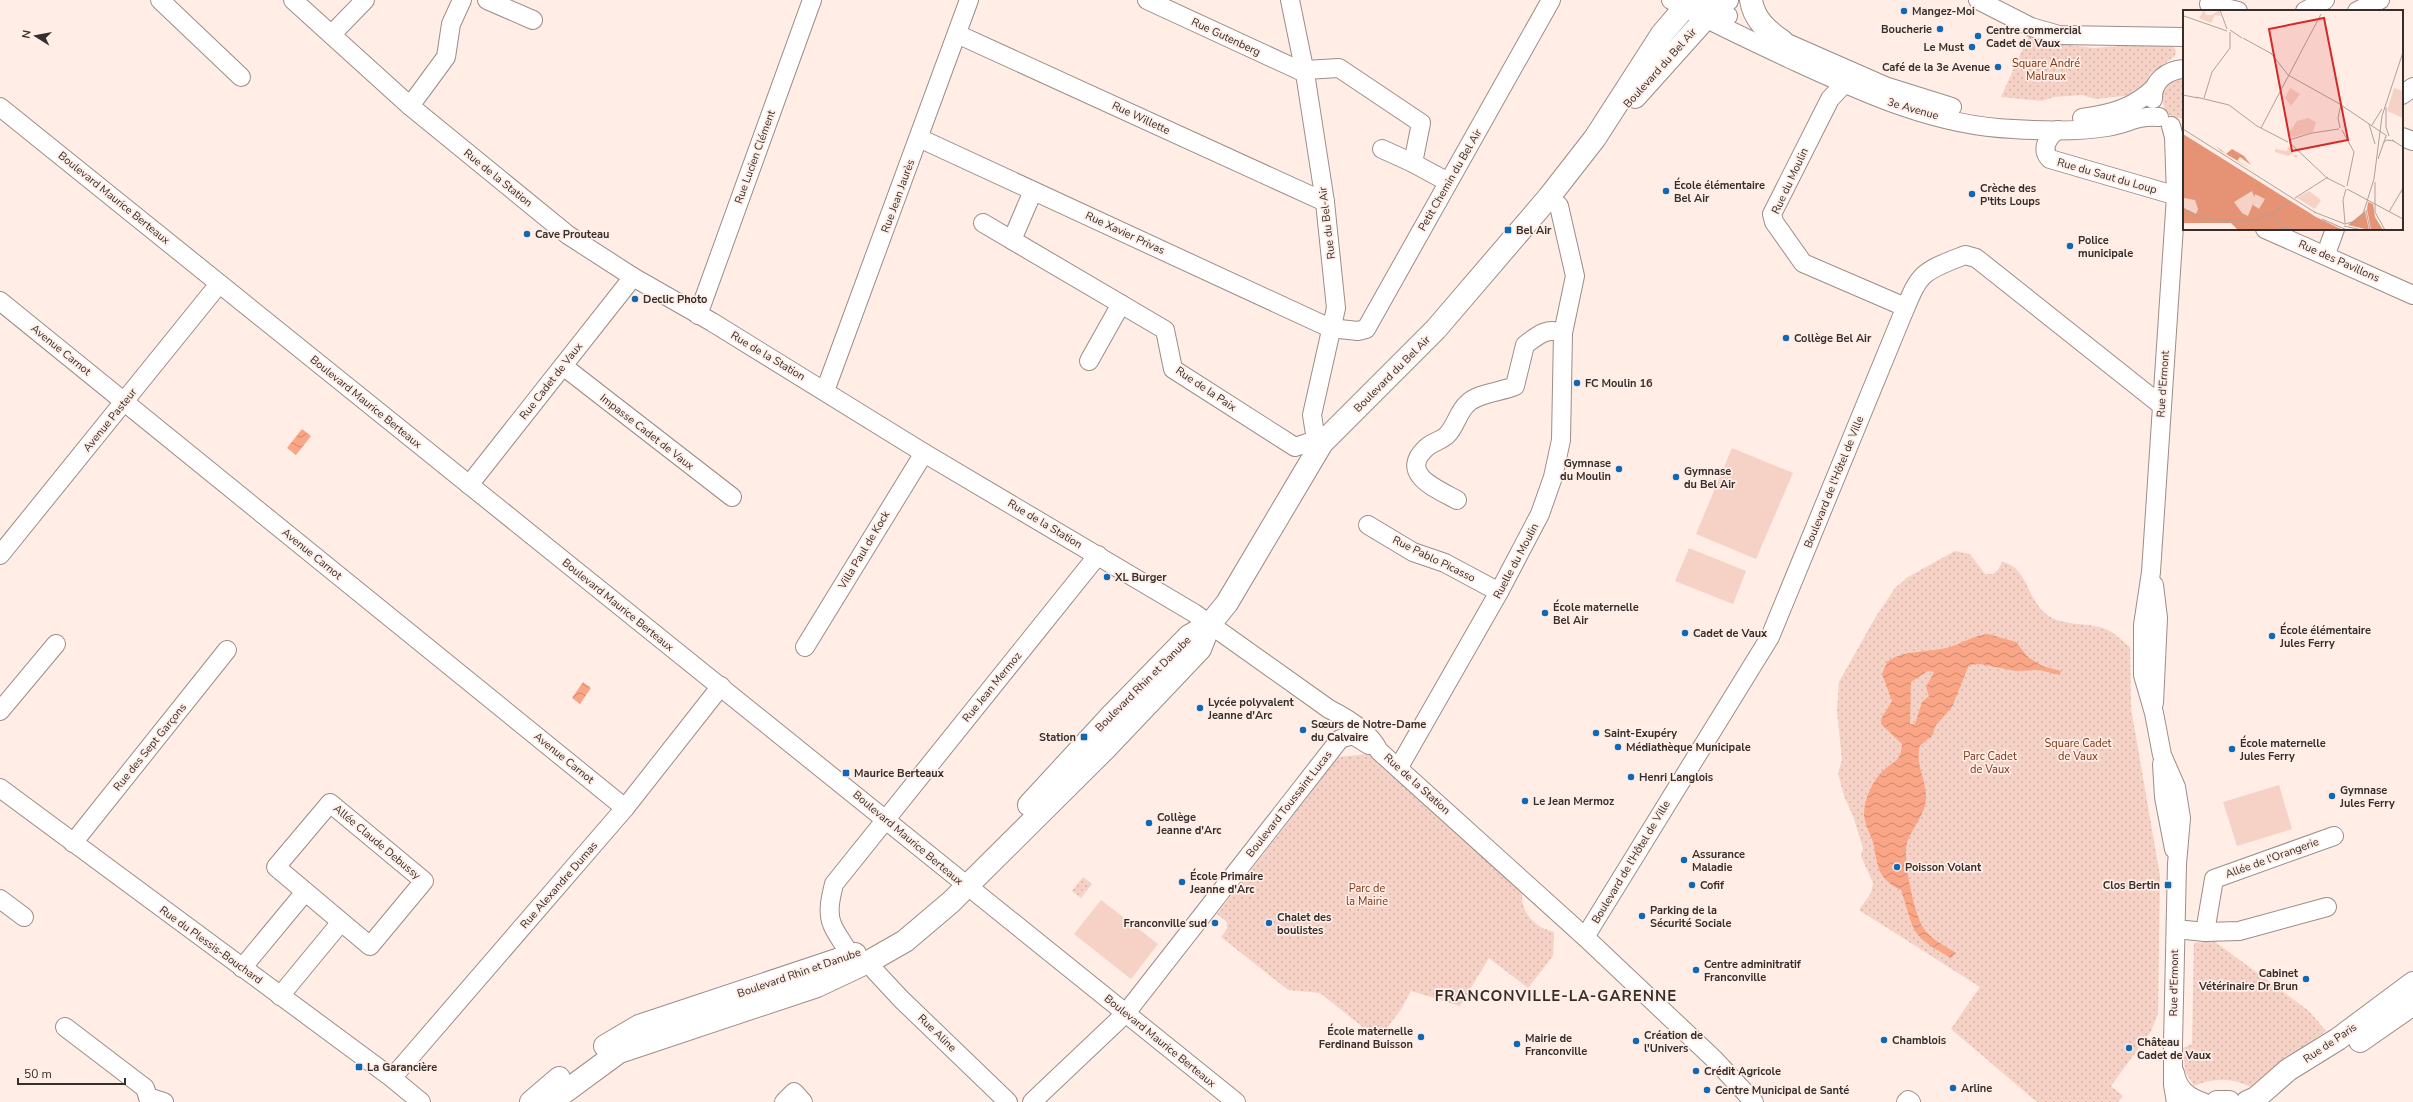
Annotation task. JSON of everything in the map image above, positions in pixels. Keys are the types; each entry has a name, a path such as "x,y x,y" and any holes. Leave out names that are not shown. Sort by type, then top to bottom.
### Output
{"main road":[{"path":"1751,0 1753,10 1759,21 1767,30 1782,41"},
{"name":"Boulevard du Bel Air","path":"1210,624 1227,603 1319,442 1436,329 1549,196 1699,5"},
{"name":"Boulevard Rhin et Danube","path":"551,1102 619,1052 817,986 860,959 962,882 1106,748 1200,649 1210,624"},
{"name":"Boulevard Rhin et Danube","path":"531,1102 555,1081 611,1041 639,1026 860,959"},
{"name":"Rue de Paris","path":"2247,1102 2256,1098 2288,1070 2338,1039 2413,983"},
{"name":"Rue de Paris","path":"2270,1102 2306,1074 2346,1050 2413,1004"},
{"path":"2217,1102 2229,1102"}],"street":[{"path":"160,0 240,77"},
{"name":"Rue de la Station","path":"293,0 410,106 568,235 634,277 825,391 924,453 1098,555 1210,624 1329,709 1343,716 1368,736 1374,742 1379,751 1399,767 1585,937 1715,1060 1754,1102"},
{"path":"332,34 365,0"},
{"path":"410,106 446,57 451,24 462,0"},
{"path":"487,0 533,20"},
{"name":"Rue Jean Jaurès","path":"825,391 969,0"},
{"name":"Rue Gutenberg","path":"1147,0 1305,72"},
{"name":"Rue du Bel-Air","path":"1290,0 1305,72 1325,202 1336,308 1330,328 1312,415 1319,442"},
{"name":"Petit Chemin du Bel Air","path":"1330,328 1358,331 1366,329 1551,0"},
{"path":"1978,0 2031,26 2059,35 2129,38 2183,37"},
{"path":"2308,10 2325,0"},
{"path":"2359,10 2380,0"},
{"path":"2374,10 2389,0"},
{"name":"Rue Lucien Clément","path":"698,315 811,1"},
{"name":"3e Avenue","path":"1699,5 1885,86 1930,102 1988,115 2057,119 2106,115 2134,105 2155,88 2158,81 2169,72 2183,69"},
{"name":"3e Avenue","path":"1699,5 1844,84 1894,105 1966,123 2011,129 2094,129 2121,124 2138,117 2171,124"},
{"path":"2209,5 2233,10"},
{"name":"Rue Willette","path":"957,34 1325,202"},
{"path":"1305,72 1339,68 1421,123 1413,163"},
{"name":"Rue du Moulin","path":"1844,84 1830,99 1772,214 1774,222 1803,263 1906,307"},
{"path":"2403,94 2413,87"},
{"name":"Rue d'Ermont","path":"2155,88 2153,103 2171,124 2174,137 2180,197"},
{"name":"Boulevard Maurice Berteaux","path":"0,107 469,485 886,818 962,882 1236,1102"},
{"name":"Rue du Saut du Loup","path":"2058,130 2051,135 2046,146 2046,154 2050,160 2180,197"},
{"path":"2403,137 2413,141"},
{"name":"Rue Xavier Privas","path":"919,138 1330,328"},
{"path":"1382,149 1413,163 1448,182"},
{"name":"Rue d'Ermont","path":"2176,1102 2174,1095 2173,1067 2177,864 2181,828 2180,805 2176,787 2162,755 2154,713 2158,618 2152,572 2161,405 2180,197 2183,181"},
{"path":"1012,240 1033,191"},
{"name":"Ruelle du Moulin","path":"1399,767 1499,592 1540,514 1553,477 1561,440 1563,332 1575,276 1559,206 1549,196"},
{"name":"Rue de la Paix","path":"983,223 1165,330 1173,369 1295,447 1319,442"},
{"name":"Rue des Pavillons","path":"2267,230 2326,254 2413,295"},
{"path":"2326,254 2335,230"},
{"name":"Boulevard de l'Hôtel de Ville","path":"1585,937 1770,637 1906,307 1915,286 1926,272 1960,257 1971,256 1987,266 2161,405"},
{"name":"Rue Cadet de Vaux","path":"469,485 634,277"},
{"name":"Avenue Pasteur","path":"0,555 219,284"},
{"name":"Avenue Carnot","path":"0,301 625,808"},
{"path":"1089,361 1121,304"},
{"path":"1457,500 1428,484 1419,475 1417,462 1422,452 1428,446 1447,435 1467,403 1515,386 1525,345 1548,330 1554,329 1563,332"},
{"name":"Impasse Cadet de Vaux","path":"563,366 732,497"},
{"name":"Villa Paul de Kock","path":"805,647 924,453"},
{"name":"Rue Pablo Picasso","path":"1368,525 1413,552 1445,563 1499,592"},
{"name":"Rue Jean Mermoz","path":"886,818 1098,555"},
{"path":"0,711 56,644"},
{"name":"Rue des Sept Garçons","path":"73,843 227,650"},
{"name":"Rue Alexandre Dumas","path":"392,1078 625,808 721,686"},
{"path":"1329,709 1340,727 1340,738 1353,735 1379,751"},
{"name":"Boulevard Toussaint Lucas","path":"1032,1102 1126,1013 1340,738"},
{"name":"Rue du Plessis-Bouchard","path":"0,788 392,1078 420,1102"},
{"name":"Allée Claude Debussy","path":"330,803 424,881 370,946 341,922 276,868 330,803"},
{"name":"Rue Aline","path":"886,818 834,884 830,906 831,924 860,959 875,971 901,999 1008,1102"},
{"name":"Allée de l'Orangerie","path":"2205,932 2214,879 2334,836"},
{"path":"242,968 305,892"},
{"path":"0,899 24,917"},
{"path":"2176,929 2205,932 2239,931 2327,907"},
{"path":"280,996 341,922"},
{"path":"65,1027 145,1088 151,1100"},
{"path":"2173,1067 2180,1087 2191,1097 2203,1102"},
{"path":"784,1102 794,1092 803,1102"},
{"path":"1906,1102 1908,1100 1911,1102"}],"green space":[{"name":"Square André Malraux","path":"2030,33 2061,44 2094,48 2169,42 2176,50 2175,56 2150,74 2146,84 2133,95 2095,99 2082,95 2054,97 2042,101 2001,97"},
{"path":"2177,79 2183,79 2183,118 2175,118 2168,114 2163,102 2164,90 2171,82"},
{"path":"1732,448 1793,473 1756,559 1696,534"},
{"path":"1689,548 1746,571 1733,604 1675,581"},
{"name":"Parc Cadet de Vaux","path":"1955,551 1970,554 1985,574 1993,574 1998,570 2002,562 2010,565 2022,576 2040,608 2046,614 2068,623 2101,627 2114,634 2130,647 2131,708 2160,876 2158,1014 2151,1031 2111,1086 2123,1096 2118,1102 2037,1102 1951,1029 1980,987 1859,910 1871,893 1873,883 1861,856 1863,848 1853,816 1844,796 1838,773 1842,760 1837,711 1839,682 1875,618 1895,588 1908,577"},
{"name":"Parc de la Mairie","path":"1369,754 1523,889 1523,904 1529,917 1540,927 1554,932 1553,956 1528,988 1489,958 1460,1006 1411,991 1400,1011 1378,1039 1320,993 1288,990 1221,937 1227,929 1227,922 1217,914 1338,757"},
{"path":"2279,785 2292,829 2237,846 2223,802"},
{"path":"1083,877 1092,884 1081,898 1072,891"},
{"path":"1101,900 1158,944 1131,979 1074,934"},
{"path":"2214,941 2309,1011 2326,1031 2251,1087 2230,1080 2209,1081 2194,1086 2185,1071 2183,1048 2192,1044 2194,943"}],"water":[{"path":"302,429 311,436 296,455 287,448"},
{"path":"1988,634 2016,642 2028,657 2042,666 2061,671 2060,675 2039,670 2016,671 1980,664 1969,665 1952,707 1936,725 1932,736 1920,745 1919,765 1925,788 1926,802 1922,814 1909,837 1906,851 1906,861 1910,887 1920,922 1930,936 1956,953 1951,958 1928,944 1916,932 1912,925 1901,890 1888,882 1878,868 1873,842 1865,822 1864,809 1874,783 1884,770 1898,759 1902,744 1881,724 1881,719 1892,701 1882,674 1887,662 1901,655 1942,649 1973,637","holes":["1928,671 1934,672 1926,687 1929,696 1922,702 1915,724 1910,724 1911,682"]},
{"path":"583,682 591,688 580,704 572,698"}],"place":[{"name":"Mangez-Moi","path":"1904,11"},
{"name":"Boucherie","path":"1940,29"},
{"name":"Centre commercial Cadet de Vaux","path":"1978,36"},
{"name":"Le Must","path":"1972,47"},
{"name":"Café de la 3e Avenue","path":"1998,67"},
{"name":"École élémentaire Bel Air","path":"1666,191"},
{"name":"Crèche des P'tits Loups","path":"1972,194"},
{"name":"Bel Air","path":"1508,230"},
{"name":"Cave Prouteau","path":"527,234"},
{"name":"Police municipale","path":"2070,246"},
{"name":"Declic Photo","path":"635,299"},
{"name":"Collège Bel Air","path":"1786,338"},
{"name":"FC Moulin 16","path":"1577,383"},
{"name":"Gymnase du Moulin","path":"1619,469"},
{"name":"Gymnase du Bel Air","path":"1676,477"},
{"name":"XL Burger","path":"1107,577"},
{"name":"École maternelle Bel Air","path":"1545,613"},
{"name":"Cadet de Vaux","path":"1685,633"},
{"name":"École élémentaire Jules Ferry","path":"2272,636"},
{"name":"Lycée polyvalent Jeanne d'Arc","path":"1200,708"},
{"name":"Sœurs de Notre-Dame du Calvaire","path":"1303,730"},
{"name":"Saint-Exupéry","path":"1596,733"},
{"name":"Station","path":"1084,737"},
{"name":"Médiathèque Municipale","path":"1618,747"},
{"name":"École maternelle Jules Ferry","path":"2232,749"},
{"name":"Maurice Berteaux","path":"846,773"},
{"name":"Henri Langlois","path":"1631,777"},
{"name":"Gymnase Jules Ferry","path":"2332,796"},
{"name":"Le Jean Mermoz","path":"1525,801"},
{"name":"Collège Jeanne d'Arc","path":"1149,823"},
{"name":"Assurance Maladie","path":"1684,860"},
{"name":"Poisson Volant","path":"1897,867"},
{"name":"École Primaire Jeanne d'Arc","path":"1182,882"},
{"name":"Cofif","path":"1692,885"},
{"name":"Clos Bertin","path":"2168,885"},
{"name":"Parking de la Sécurité Sociale","path":"1642,916"},
{"name":"Franconville sud","path":"1215,923"},
{"name":"Chalet des boulistes","path":"1269,923"},
{"name":"Centre adminitratif Franconville","path":"1696,970"},
{"name":"Cabinet Vétérinaire Dr Brun","path":"2306,979"},
{"name":"École maternelle Ferdinand Buisson","path":"1421,1037"},
{"name":"Chamblois","path":"1884,1040"},
{"name":"Création de l'Univers","path":"1636,1041"},
{"name":"Mairie de Franconville","path":"1517,1044"},
{"name":"Château Cadet de Vaux","path":"2129,1048"},
{"name":"La Garancière","path":"359,1067"},
{"name":"Crédit Agricole","path":"1696,1071"},
{"name":"Arline","path":"1953,1088"},
{"name":"Centre Municipal de Santé","path":"1707,1090"}],"district":[{"name":"FRANCONVILLE-LA-GARENNE","path":"1556,996"}],"park label":[{"name":"Square Cadet de Vaux","path":"2078,749"}]}
